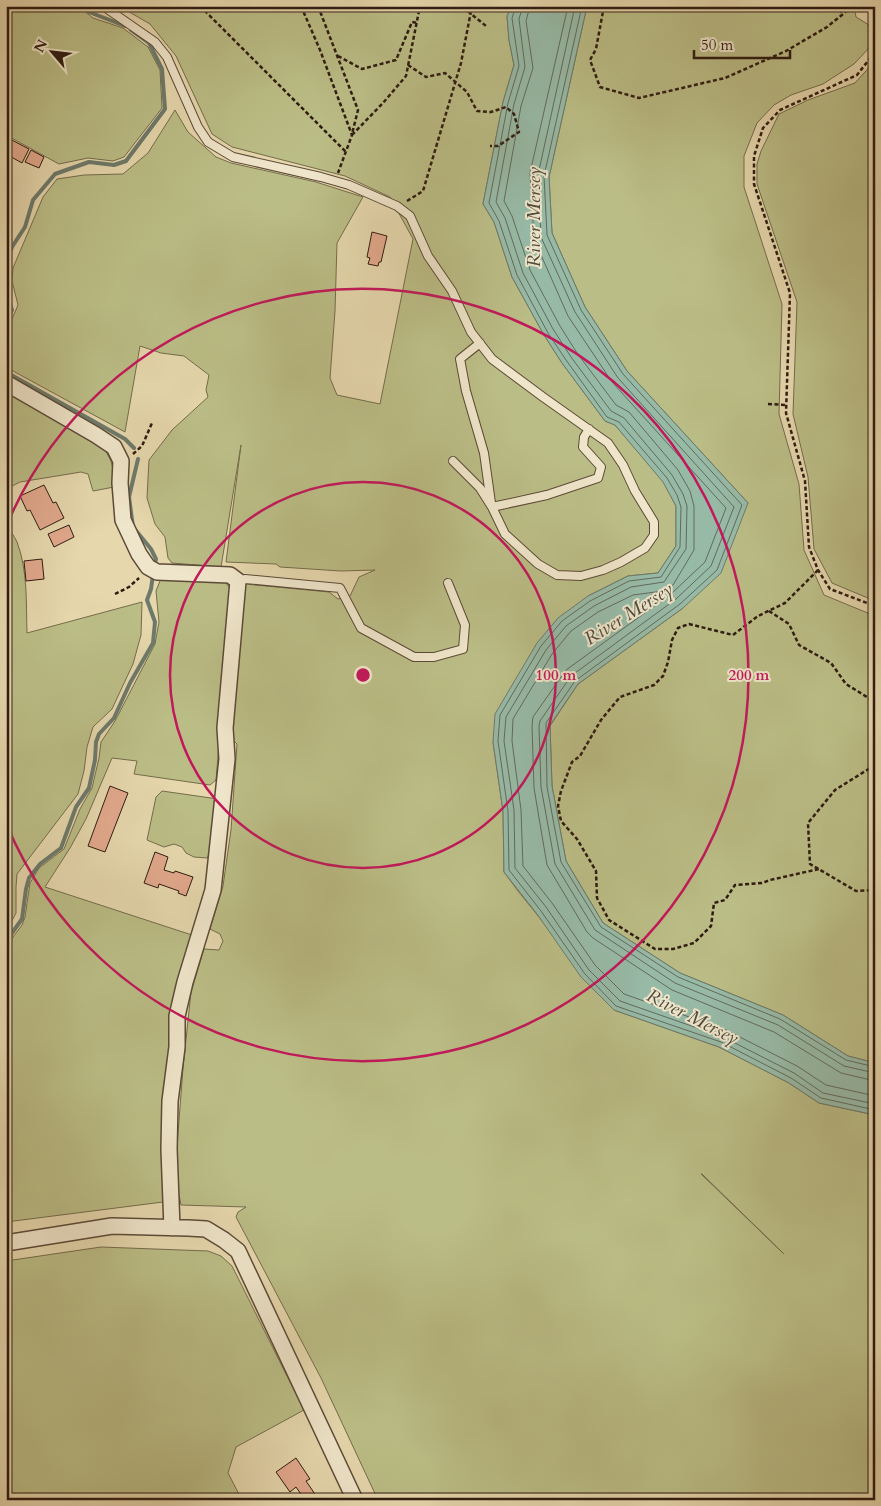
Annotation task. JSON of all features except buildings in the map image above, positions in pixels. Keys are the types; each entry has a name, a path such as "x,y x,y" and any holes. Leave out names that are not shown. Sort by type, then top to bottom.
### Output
{"street":[{"path":"6,383 114,447 120,458 123,520 139,554 148,567 157,572 230,575 238,582 225,728 227,759 213,890 185,982 177,1016 177,1047 170,1101 169,1149 172,1228"},
{"path":"6,1244 112,1226 206,1229 224,1240 238,1251 355,1500"}],"lane":[{"path":"103,6 155,42 167,57 198,127 208,142 233,156 335,181 378,197 397,206 410,216 428,256 452,291 471,332 492,358 516,378 608,443 623,465 654,522 654,535 645,548 603,570 581,576 557,575 538,564 504,534 492,507 480,488 453,461"},
{"path":"480,343 460,360 466,391 484,453 492,507"},
{"path":"492,507 547,495 598,478 601,467 583,447 584,437 589,429"},
{"path":"238,582 245,579 340,588 361,628 414,657 434,657 463,649 465,625 448,583"}],"path":[{"path":"200,6 346,152"},
{"path":"301,6 352,135"},
{"path":"318,6 358,110 352,135 335,181"},
{"path":"352,135 406,76 420,6"},
{"path":"436,6 465,9 486,26"},
{"path":"397,206 423,191 461,63 472,6"},
{"path":"604,6 596,49 590,60 600,87 639,98 725,78 786,51 827,28 848,10 866,6 875,22"},
{"path":"840,9 842,15"},
{"path":"337,55 362,69 396,60 412,22 418,22"},
{"path":"875,52 857,75 780,110 764,128 754,156 754,184 790,293 787,405 789,423 804,481 809,547 818,570 830,589 875,606"},
{"path":"408,65 426,77 445,73 467,92 477,111 491,112 506,107 514,114 519,132 498,146 490,146"},
{"path":"768,404 787,405"},
{"path":"120,458 134,454 142,446 152,423"},
{"path":"875,504 875,510"},
{"path":"115,594 129,587 146,572 148,567"},
{"path":"818,570 785,603 758,616 733,635 688,624 678,628 672,640 663,676 654,685 620,698 601,720 580,756 572,762 561,791 558,806 561,822 577,840 596,871 597,898 609,920 655,949 673,949 694,943 711,926 714,903 725,900 735,885 762,883 819,869"},
{"path":"769,611 789,624 799,645 831,664 846,684 875,702"},
{"path":"875,765 835,790 808,824 810,864 856,891 875,890"}],"green space":[{"path":"6,6 78,6 93,18 123,28 148,47 160,70 162,108 124,157 113,161 88,158 59,164 6,135"},
{"path":"119,6 512,6 507,16 514,65 503,102 483,204 494,222 512,277 562,363 605,421 615,425 663,481 676,506 676,546 658,573 628,576 588,596 493,742 503,811 504,872 614,1010 719,1047 789,1083 819,1103 875,1115 875,1500 378,1500 321,1378 236,1217 238,1212 246,1207 181,1205 175,1173 191,992 204,949 219,950 223,941 220,934 210,929 223,886 231,830 237,744 230,737 245,584 329,592 338,599 350,596 359,577 375,570 341,571 280,567 276,564 226,562 241,445 221,567 172,563 168,558 165,537 155,524 147,498 149,460 172,430 208,397 206,390 209,375 184,356 161,353 140,346 125,432 13,371 6,363 6,333 18,305 12,281 13,268 43,197 57,179 84,175 123,174 148,153 175,110 188,132 216,157 231,163 316,182 363,197 337,243 335,311 330,378 337,395 380,404 413,239 390,197 345,176 232,147 212,134 176,56 150,24","holes":["701,1174 702,1174 784,1254"]},
{"path":"587,6 854,6 856,17 869,25 871,46 854,64 823,84 791,95 774,105 757,123 744,156 744,187 782,304 779,414 799,484 804,550 824,595 875,616 875,1063 848,1056 783,1015 680,973 603,923 566,861 552,786 550,726 578,684 683,608 748,503 627,371 585,307 552,233 549,177"},
{"path":"875,61 875,601 832,583 814,549 808,477 793,414 797,302 757,184 757,164 761,151 779,114 808,100 855,83"},
{"path":"6,393 75,429 104,448 111,461 114,473 114,487 93,491 88,474 81,472 20,482 6,489"},
{"path":"6,525 17,542 21,553 26,587 27,633 142,602 141,635 133,664 112,709 93,727 78,794 17,874 16,913 6,932"},
{"path":"162,576 223,579 232,591 216,780 210,785 134,774 137,761 112,758 86,819 45,887 195,936 164,1130 163,1202 6,1222 6,954 13,937 22,925 25,917 30,883 39,868 64,849 80,809 92,788 101,742 115,721 155,644 159,622 156,591"},
{"path":"162,791 218,799 213,847 207,858 194,857 186,853 182,847 174,844 164,847 147,840 156,797"},
{"path":"101,1247 208,1251 221,1256 232,1266 304,1410 236,1447 228,1473 242,1500 6,1500 6,1261"}],"water":[{"name":"River Mersey","path":"512,6 587,6 549,177 552,233 585,307 627,371 748,503 721,573 683,608 578,684 550,725 552,786 566,861 603,923 680,973 783,1015 848,1056 875,1063 875,1115 819,1103 789,1083 719,1047 614,1010 581,977 537,914 504,872 503,811 493,742 495,714 537,643 558,618 588,596 628,576 658,573 676,546 676,506 663,482 615,425 605,421 562,363 512,277 494,222 483,204 503,102 514,65 507,16"}],"waterway":[{"path":"82,6 89,12 125,26"},
{"path":"6,265 12,247 25,227 33,200 55,174 89,162 114,165 126,161 165,109 162,69 149,43 131,30"},
{"path":"6,293 12,310 6,322"},
{"path":"6,372 125,439 134,448"},
{"path":"138,459 129,497 133,527 151,549 156,559 154,567"},
{"path":"6,945 22,919 29,878 40,864 61,848 76,807 89,788 99,734 114,718 130,683 153,643 155,622 147,600 153,575"}]}
